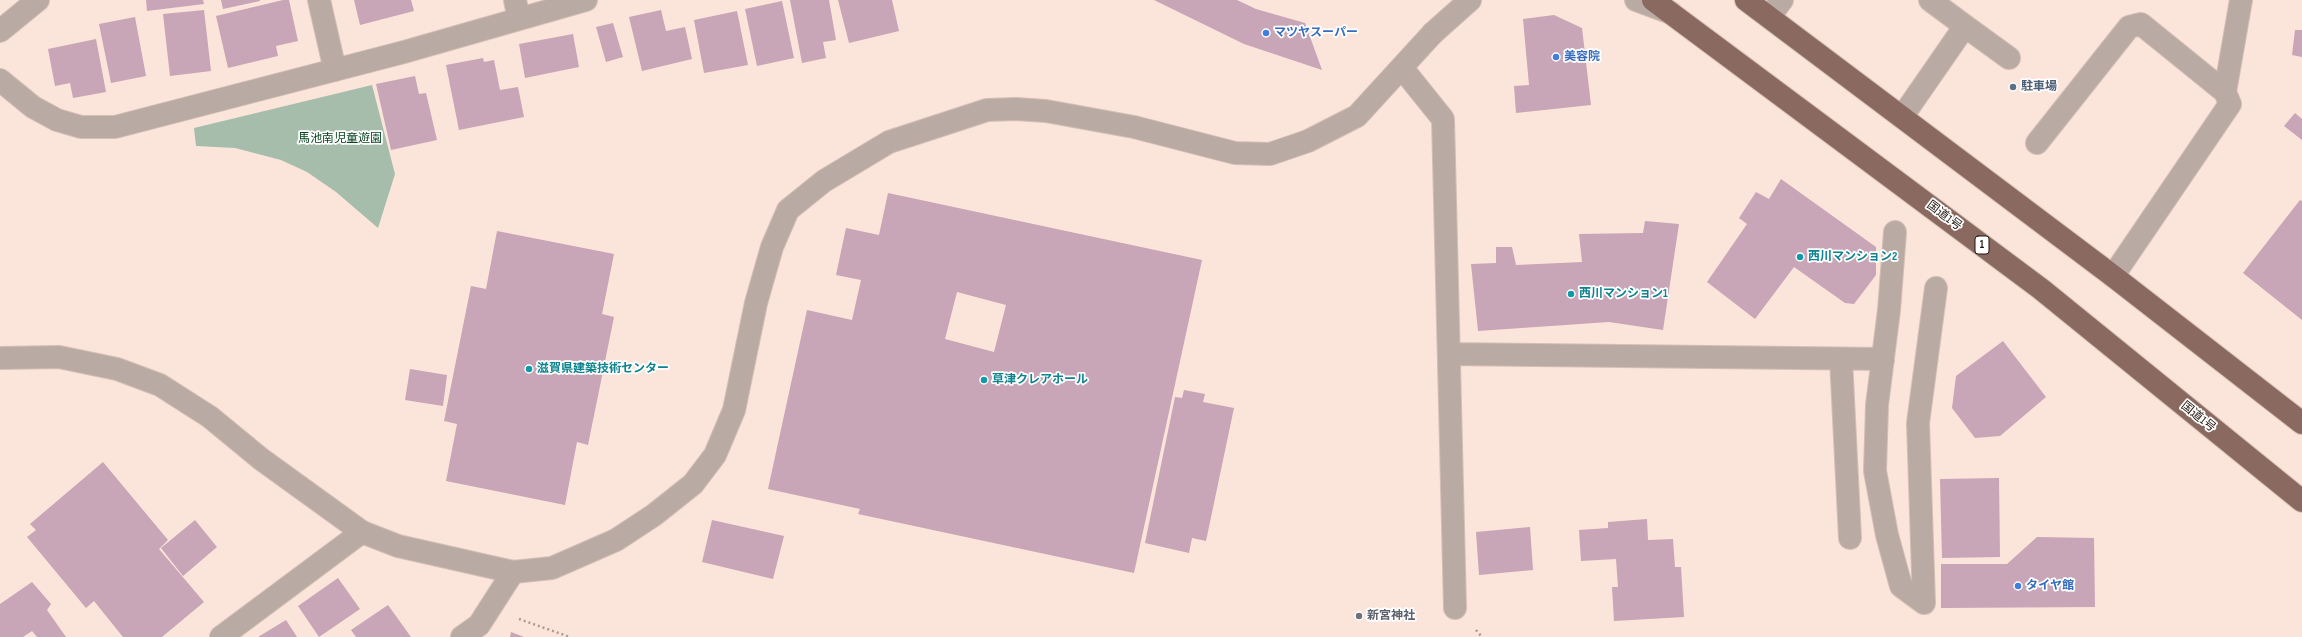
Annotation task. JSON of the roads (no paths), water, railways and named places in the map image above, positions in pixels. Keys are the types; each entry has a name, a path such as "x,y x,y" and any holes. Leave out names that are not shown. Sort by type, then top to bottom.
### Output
{"highway":[{"name":"国道1号","path":"1653,0 2041,289 2302,502"},
{"path":"1746,0 2113,276 2302,423"}],"street":[{"path":"0,31 38,0"},
{"path":"319,0 336,70"},
{"path":"0,80 33,107 57,120 81,126 115,127 336,70 517,10 586,0"},
{"path":"1433,34 1454,0"},
{"path":"0,358 58,357 117,369 160,385 210,417 261,459 362,532 398,546 513,572 552,568 616,540 654,515 693,484 715,455 734,410 756,303 772,247 788,210 824,181 889,142 987,110 1016,109 1046,111 1134,127 1235,153 1270,154 1308,141 1357,116 1433,34 1470,0"},
{"path":"1636,0 1672,14"},
{"path":"1769,17 1782,0"},
{"path":"1930,0 2009,58"},
{"path":"2225,92 2241,0"},
{"path":"2037,143 2129,27 2141,24 2225,92 2230,104 2113,276"},
{"path":"1902,117 1965,26"},
{"path":"1402,68 1443,118 1455,608"},
{"path":"1895,232 1883,359 1877,405 1875,471 1887,536 1901,586 1924,602 1918,423 1936,288"},
{"path":"1449,354 1883,359"},
{"path":"1841,359 1850,538"},
{"path":"221,637 362,532"},
{"path":"462,637 479,625 513,572"}],"place":[{"name":"マツヤスーパー","path":"1266,33"},
{"name":"美容院","path":"1556,57"},
{"name":"駐車場","path":"2013,87"},
{"name":"西川マンション2","path":"1800,257"},
{"name":"西川マンション1","path":"1571,294"},
{"name":"滋賀県建築技術センター","path":"529,369"},
{"name":"草津クレアホール","path":"984,380"},
{"name":"タイヤ館","path":"2018,586"},
{"name":"新宮神社","path":"1359,616"}],"park label":[{"name":"馬池南児童遊園","path":"340,139"}]}
